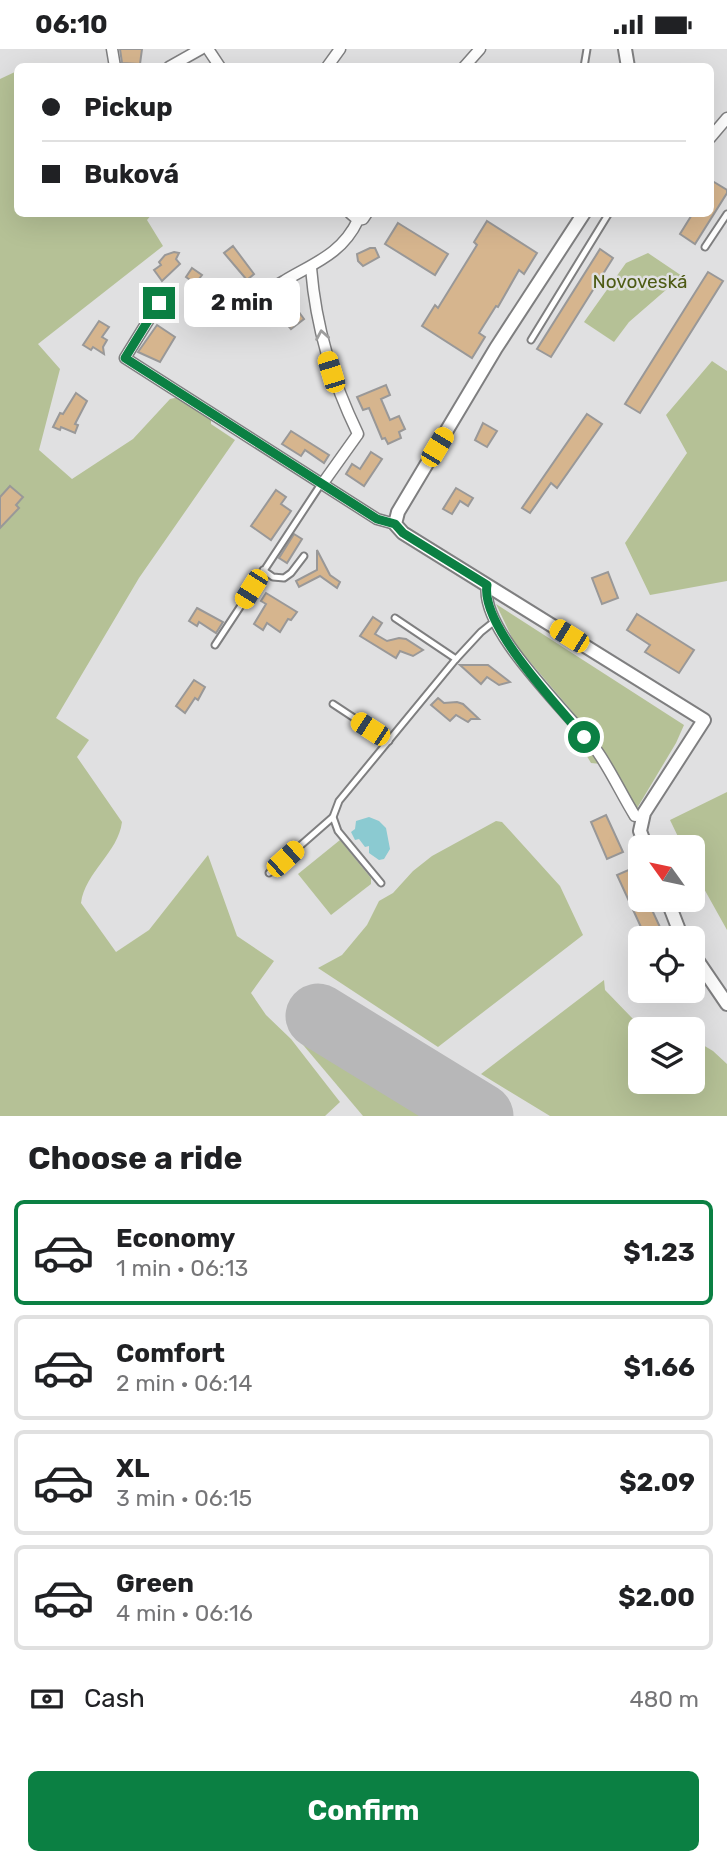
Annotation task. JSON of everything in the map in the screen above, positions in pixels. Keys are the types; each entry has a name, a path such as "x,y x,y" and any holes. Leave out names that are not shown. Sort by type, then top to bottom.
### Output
{"street":[{"path":"176,63 201,49"},
{"path":"468,63 480,49"},
{"path":"714,133 727,118"},
{"path":"237,319 262,296 311,268 346,241 358,217"},
{"path":"395,524 398,512 496,348 581,217"},
{"path":"311,268 326,355 336,388 358,434 323,483"},
{"path":"159,303 125,358 380,521 395,524 403,533 704,720 644,813 642,835"},
{"path":"487,585 485,598 522,664 597,751 635,816"},
{"path":"705,972 727,1004"}],"lane":[{"path":"705,247 727,214"},
{"path":"531,339 607,217"},
{"path":"215,645 323,483"},
{"path":"263,570 273,577 284,578 304,556"},
{"path":"395,618 456,659"},
{"path":"269,873 333,817 339,801 388,741 456,659 496,620"},
{"path":"333,704 388,741"},
{"path":"333,817 338,831 381,883"}],"green space":[{"path":"14,72 14,217 150,217 147,220 163,246 38,344 60,369 39,450 72,479 133,439 170,399 179,397 211,416 211,424 235,440 139,578 56,718 89,740 77,757 122,822 114,843 89,882 81,903 116,952 149,930 208,855 237,936 274,961 251,993 266,1015 291,1039 340,1102 325,1116 0,1116 0,79"},
{"name":"Novoveská","path":"648,253 682,276 629,322 614,342 584,322 626,263"},
{"path":"712,361 727,371 727,581 650,595 625,543 687,453 666,415"},
{"path":"496,604 684,725 630,820 601,764 591,763 569,726 576,716 515,644"},
{"path":"727,792 727,930 705,891 705,835 677,835 670,820"},
{"path":"496,821 502,822 560,886 583,935 438,1047 318,968 342,955 367,925 379,901 393,893 413,871 432,856"},
{"path":"340,840 371,878 371,884 331,915 298,874"},
{"path":"604,980 605,990 631,1017 628,1017 628,1094 705,1094 705,1046 727,1064 727,1116 550,1116 481,1074"},
{"path":"288,1027 434,1116 363,1116"}],"water":[{"path":"369,817 386,828 390,849 384,859 379,860 369,853 369,846 365,847 359,839 355,840 351,832 355,829 356,821"}],"building":[{"path":"120,49 142,49 140,63 122,63"},
{"path":"714,182 727,190 714,214"},
{"path":"691,217 712,217 695,244 680,234"},
{"path":"487,221 537,253 524,274 519,270 498,307 496,306 479,333 485,337 472,358 422,326 435,305 438,308 477,245 474,242"},
{"path":"398,223 448,254 435,275 385,244"},
{"path":"233,246 254,274 247,280 224,253"},
{"path":"375,248 379,257 363,266 358,261 357,254"},
{"path":"600,249 613,258 551,357 537,349"},
{"path":"179,253 176,259 180,264 162,281 154,270 161,265 159,262 165,255"},
{"path":"192,268 202,275 199,279 209,285 200,300 187,292 193,282 186,277"},
{"path":"708,272 723,281 640,413 625,404"},
{"path":"228,279 247,280 247,294 235,293 228,285"},
{"path":"296,308 304,319 291,329 286,323 278,322"},
{"path":"99,321 109,327 102,337 107,340 103,347 104,354 93,347 91,350 83,345"},
{"path":"157,325 175,337 160,362 138,352"},
{"path":"386,385 390,395 381,399 390,420 399,416 405,429 399,432 401,438 388,444 385,438 382,439 369,408 363,410 357,397"},
{"path":"76,393 87,401 75,424 78,425 75,433 61,427 60,430 53,427 60,413 63,414"},
{"path":"587,414 602,424 557,488 551,483 530,513 522,508"},
{"path":"483,423 497,431 487,447 475,440"},
{"path":"291,431 329,455 324,463 305,450 301,456 282,444"},
{"path":"371,452 382,459 364,486 346,474 352,464 360,469"},
{"path":"10,486 23,497 16,505 19,508 0,528 0,497"},
{"path":"456,488 473,498 468,506 460,501 452,514 443,509"},
{"path":"276,490 286,497 281,504 291,511 271,540 251,526"},
{"path":"294,534 302,539 287,563 279,558"},
{"path":"317,550 330,575 340,582 337,588 320,576 299,587 296,581 317,570"},
{"path":"608,572 618,598 602,604 592,578"},
{"path":"266,593 297,612 291,620 288,619 280,632 267,623 263,630 254,624 266,604 261,601"},
{"path":"197,608 223,622 216,633 199,622 197,626 189,621"},
{"path":"637,614 694,650 679,673 645,652 650,645 627,630"},
{"path":"373,617 382,623 375,634 387,641 406,639 423,650 413,656 400,651 396,658 360,636"},
{"path":"460,665 488,665 510,682 499,685 487,677 481,684"},
{"path":"194,680 205,687 198,700 195,698 185,713 176,706"},
{"path":"438,698 444,703 463,704 479,719 471,719 468,722 456,715 450,721 431,705"},
{"path":"606,815 623,852 607,859 591,822"},
{"path":"628,870 628,899 617,875"},
{"path":"634,912 653,912 659,926 640,926"}],"runway":[{"path":"318,1016 481,1116"}],"route":[{"path":"159,303 125,358 377,519 387,524 395,524 403,533 487,585 485,598 507,641 522,664 584,737"}]}
